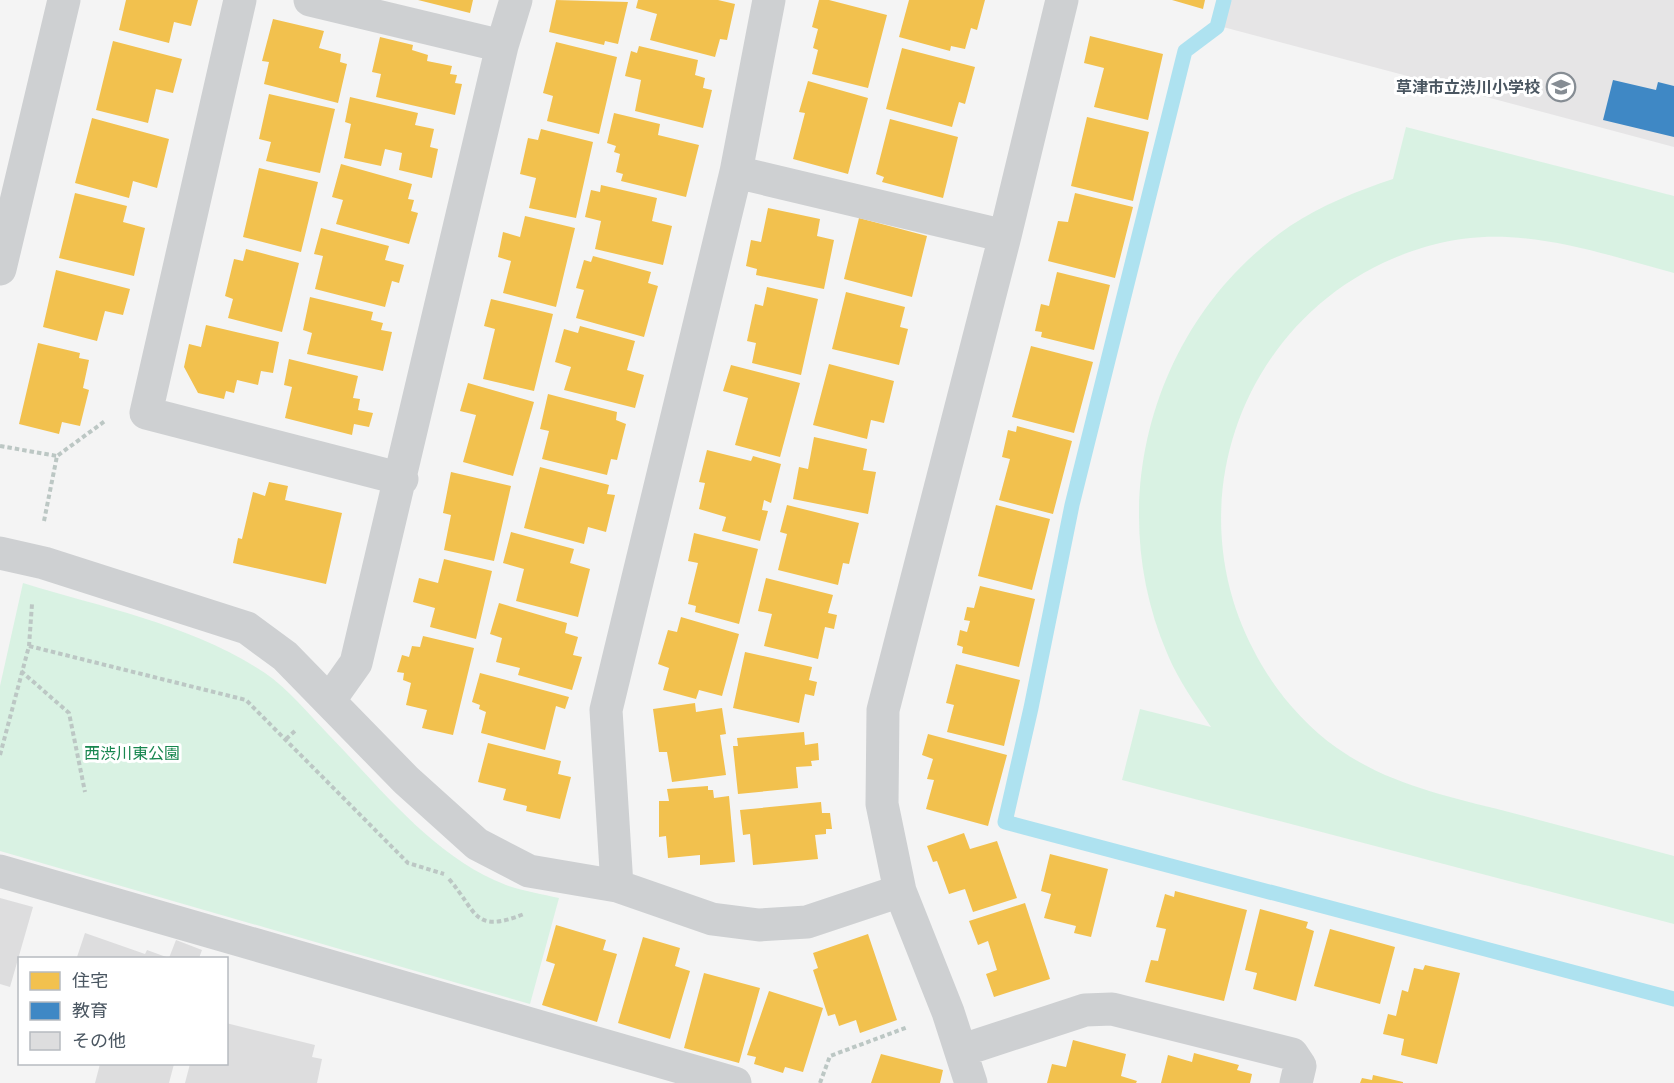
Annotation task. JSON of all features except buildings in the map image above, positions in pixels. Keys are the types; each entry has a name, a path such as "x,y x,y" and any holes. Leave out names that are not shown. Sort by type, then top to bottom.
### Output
{"street":[{"path":"0,268 64,0"},
{"path":"240,0 146,413 402,479"},
{"path":"310,0 502,46"},
{"path":"329,701 356,663 402,479 502,46 516,0"},
{"path":"617,886 606,710 736,172 769,0"},
{"path":"971,1083 963,1050 900,891 882,804 883,710 1005,236 1062,0"},
{"path":"736,172 1005,236"},
{"path":"0,553 43,548 247,628 285,656 406,780 477,844 529,871 617,886 712,919 759,925 807,922 900,891"},
{"path":"0,871 735,1083"},
{"path":"963,1050 1085,1010 1112,1009 1292,1054 1300,1066 1296,1083"}],"path":[{"path":"0,755 29,646 31,607 43,548 57,456 120,410 146,413"},
{"path":"0,446 57,456"},
{"path":"29,646 246,700 408,863 444,874 465,898 476,917 488,924 505,922 529,912 536,905 550,875"},
{"path":"21,671 69,712 85,792"},
{"path":"286,739 296,730"},
{"path":"820,1083 830,1056 948,1012"}],"shaded area":[{"name":"草津市立渋川小学校","path":"1230,0 1674,0 1674,147 1223,27"}],"green space":[{"path":"1406,127 1674,196 1674,273 1556,243 1526,238 1466,238 1436,244 1374,268 1320,303 1278,349 1246,402 1227,461 1221,523 1229,587 1253,649 1269,677 1300,716 1337,748 1376,771 1418,787 1674,856 1674,924 1122,780 1140,709 1211,727 1182,682 1167,653 1148,595 1140,535 1141,476 1153,418 1174,362 1204,311 1243,265 1302,218 1340,199 1393,179"},
{"name":"西渋川東公園","path":"23,583 147,619 208,642 237,656 282,686 409,819 431,839 480,873 506,885 559,898 530,1004 0,851 0,686"}],"waterway":[{"path":"1224,0 1217,27 1185,51 1072,505 1031,708 1005,822 1674,999"}],"place":[{"name":"草津市立渋川小学校","path":"1561,87"}]}
